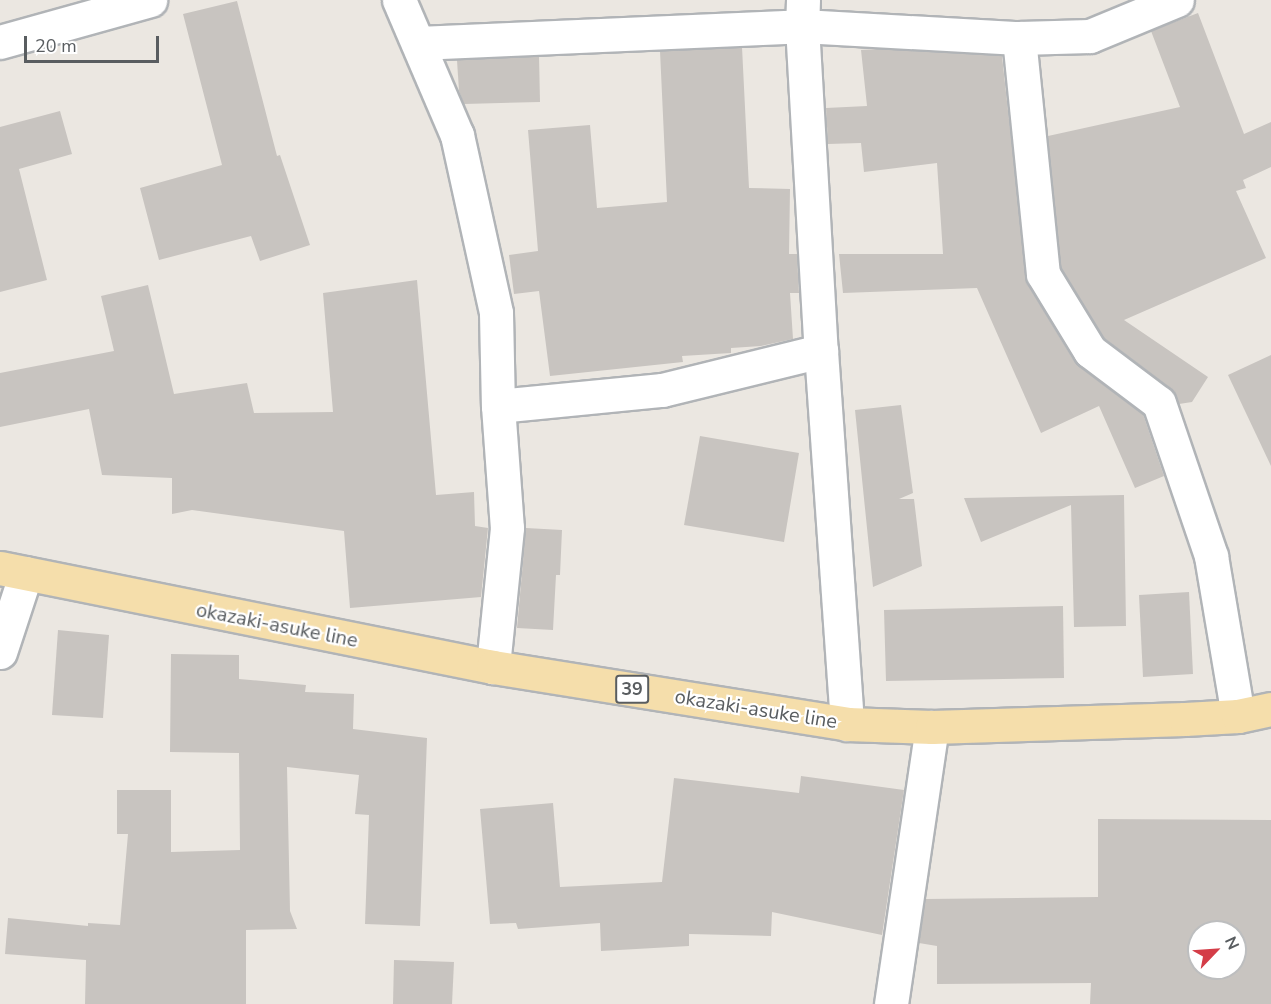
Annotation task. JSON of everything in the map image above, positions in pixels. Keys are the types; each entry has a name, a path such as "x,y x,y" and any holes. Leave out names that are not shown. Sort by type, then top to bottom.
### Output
{"main road":[{"name":"okazaki-asuke line","path":"13,571 493,667 847,724 932,727 1238,716 1271,710"}],"street":[{"path":"0,42 150,0"},
{"path":"399,0 457,135 496,313 498,406 507,528 493,667"},
{"path":"418,44 802,13 1018,38 1090,36 1177,0"},
{"path":"802,13 821,351 847,724"},
{"path":"1018,38 1043,274 1090,351 1159,403 1211,556 1238,716"},
{"path":"498,406 662,390 821,351"},
{"path":"0,652 13,571"},
{"path":"891,1004 932,727"}],"building":[{"path":"237,1 277,156 280,155 310,245 260,261 251,236 159,260 140,188 222,165 183,14"},
{"path":"1198,13 1244,134 1271,122 1271,167 1243,180 1246,188 1236,191 1266,258 1124,320 1208,377 1192,402 1179,404 1170,388 1104,338 1061,268 1048,136 1180,107 1151,31"},
{"path":"742,47 749,188 790,189 789,254 797,254 799,293 790,293 793,339 761,346 731,348 731,353 682,356 683,362 550,376 539,291 514,294 509,255 538,251 528,130 590,125 597,208 667,202 660,51"},
{"path":"861,50 1002,56 1027,283 1074,361 1143,414 1164,476 1135,488 1099,406 1041,433 977,288 843,293 839,254 943,254 937,163 864,172 861,143 828,144 826,108 867,106"},
{"path":"539,56 540,102 464,104 459,91 457,60"},
{"path":"60,111 72,154 19,169 47,280 0,292 0,127"},
{"path":"417,280 436,495 474,492 475,526 488,528 481,597 350,608 344,531 192,510 172,514 172,478 102,475 89,409 0,427 0,373 114,351 101,296 148,285 174,394 247,383 254,413 333,412 323,293"},
{"path":"1271,355 1271,466 1228,375"},
{"path":"901,405 913,493 899,499 914,499 922,566 873,587 855,410"},
{"path":"700,436 799,453 784,542 684,525"},
{"path":"1124,495 1126,626 1074,627 1071,505 981,542 964,498"},
{"path":"526,528 562,530 560,575 556,575 553,630 517,628"},
{"path":"1189,592 1193,674 1143,677 1139,595"},
{"path":"1063,606 1064,678 886,681 884,610"},
{"path":"58,630 109,635 103,718 52,715"},
{"path":"171,654 239,655 239,679 306,685 305,692 354,694 353,729 427,738 420,926 365,924 369,815 355,814 359,775 287,767 290,911 297,929 246,930 246,1004 85,1004 86,960 5,954 8,918 88,926 88,923 120,925 128,834 117,834 117,790 171,790 171,852 240,850 239,753 170,752"},
{"path":"801,776 904,790 882,935 772,912 771,936 689,934 689,946 601,951 600,923 518,929 516,923 490,924 480,809 553,803 560,887 662,882 674,778 799,793"},
{"path":"1098,819 1271,820 1271,1004 1090,1004 1091,983 937,984 937,946 919,943 926,899 1098,897"},
{"path":"394,960 454,962 452,1004 393,1004"}]}
